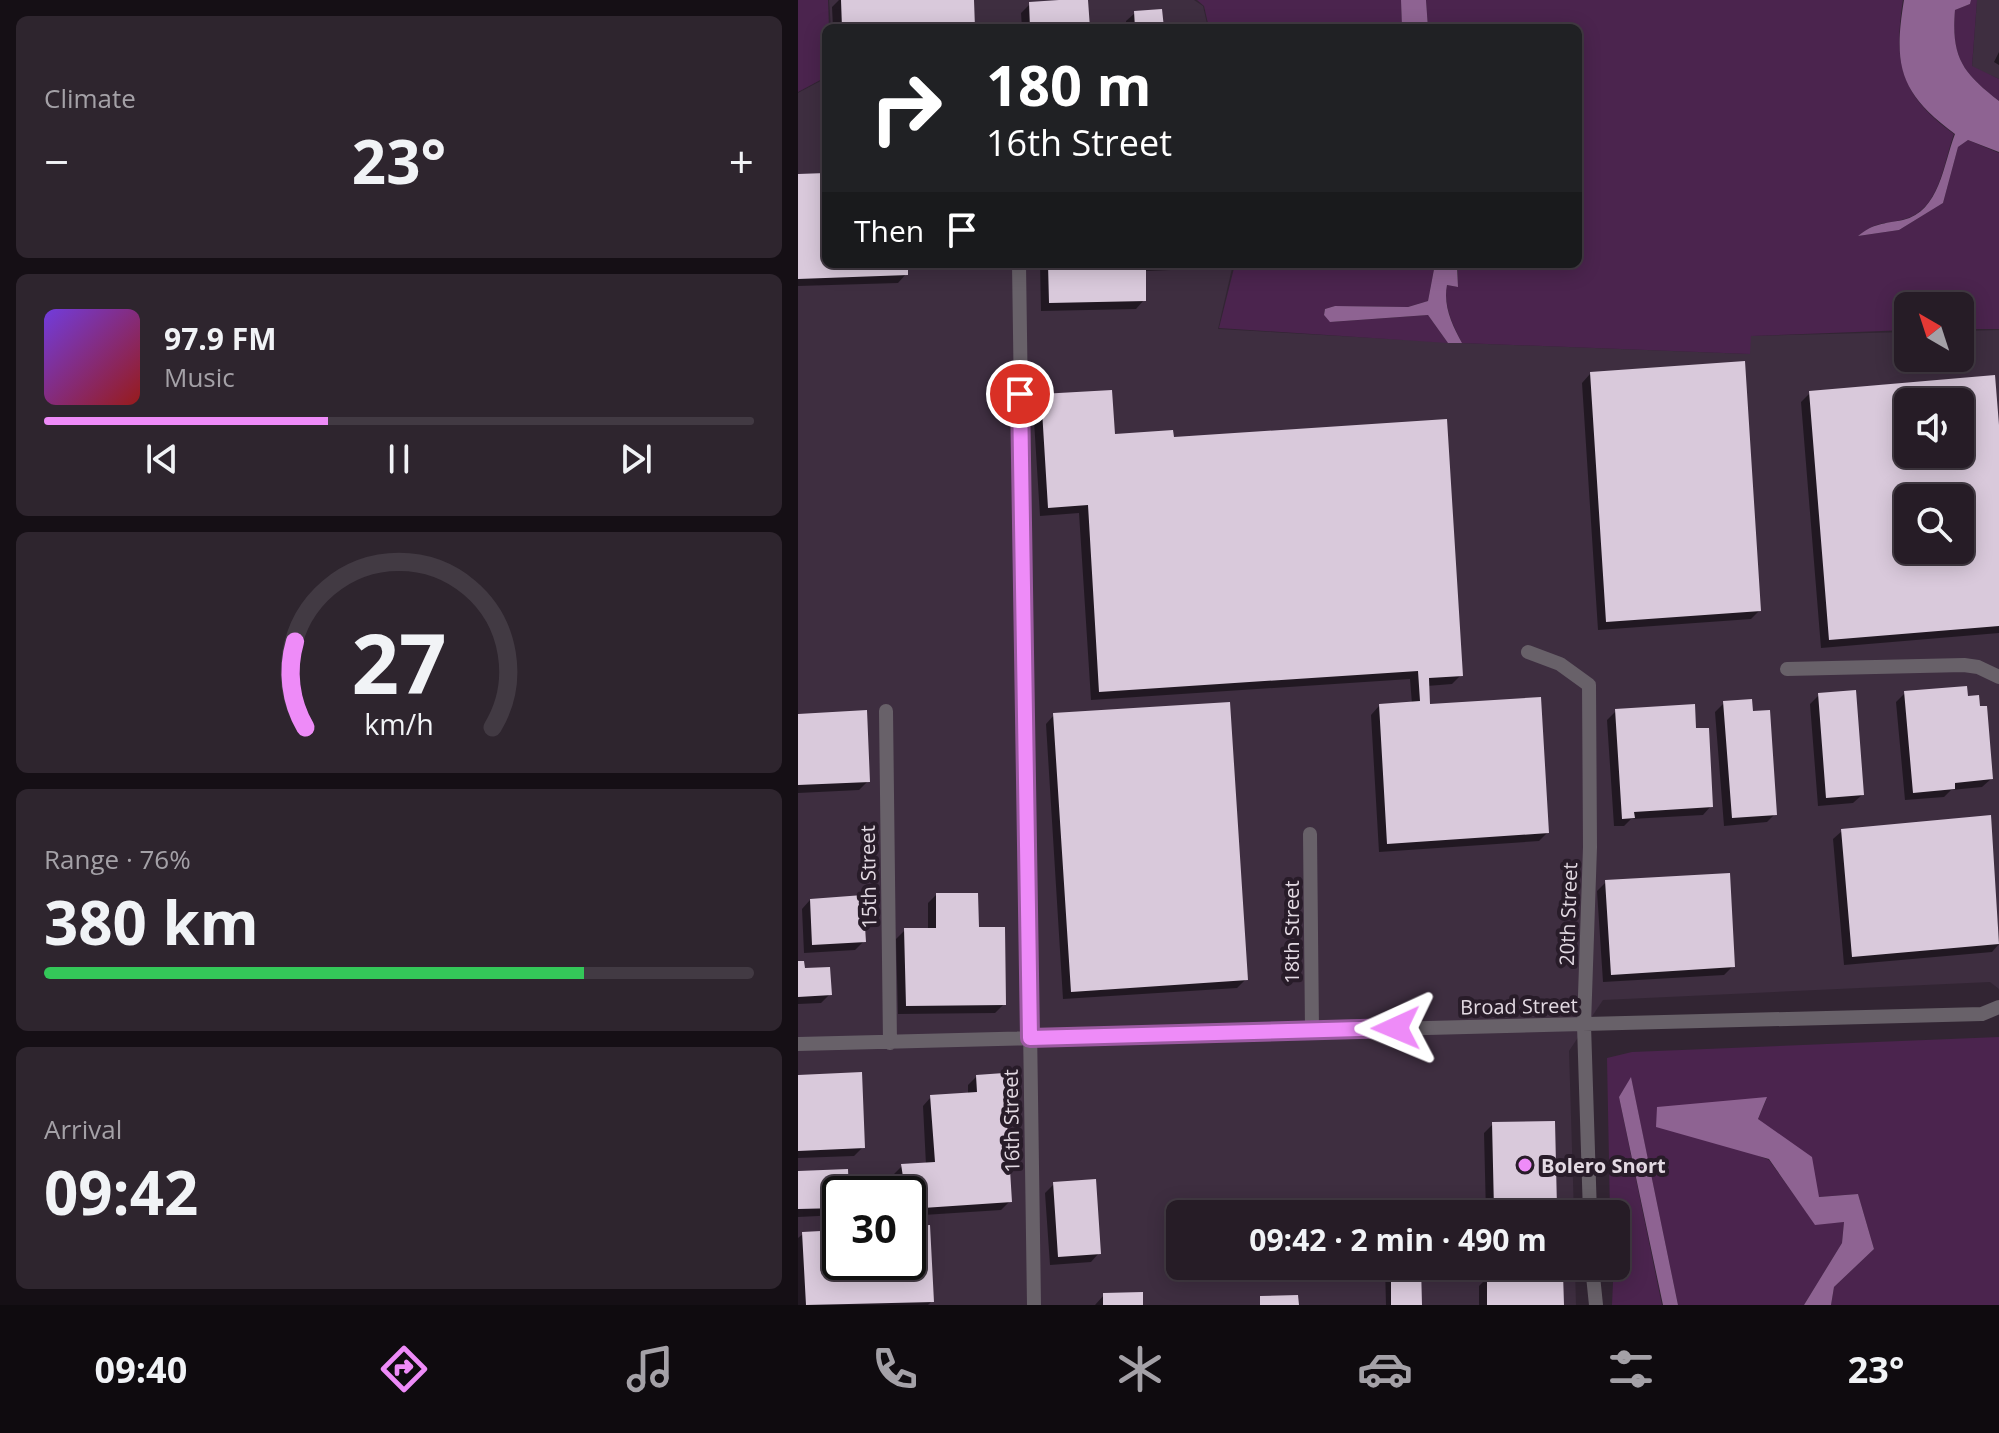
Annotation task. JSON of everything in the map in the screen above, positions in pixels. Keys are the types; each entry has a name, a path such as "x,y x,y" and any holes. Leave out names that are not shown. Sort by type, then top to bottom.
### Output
{"street":[{"name":"16th Street","path":"1019,268 1034,1305"},
{"name":"20th Street","path":"1528,652 1560,664 1589,685 1590,847 1584,1025 1590,1200"},
{"path":"1787,669 1964,665 1999,677"},
{"name":"15th Street","path":"886,711 890,1043"},
{"name":"18th Street","path":"1310,834 1312,1030"},
{"name":"Broad Street","path":"798,1044 1982,1014 1999,1007"},
{"path":"1593,1280 1596,1305"}],"shaded area":[{"path":"798,0 828,0 829,24 822,24 822,79 798,92"},
{"path":"829,0 1194,0 1203,6 1207,24 831,24"},
{"path":"1197,0 1401,0 1402,24 1208,24 1204,6"},
{"path":"1401,0 1426,0 1428,24 1402,24"},
{"path":"1426,0 1903,0 1899,42 1905,76 1922,106 1954,134 1938,184 1926,206 1917,214 1876,225 1858,236 1899,230 1943,203 1958,147 1968,140 1999,153 1999,329 1974,329 1974,292 1894,292 1894,331 1751,336 1750,354 1462,343 1446,300 1447,285 1458,287 1458,268 1582,268 1582,24 1428,24"},
{"path":"1904,0 1971,0 1970,4 1955,10 1955,41 1968,73 1999,101 1999,152 1968,140 1958,147 1943,203 1899,230 1858,236 1874,226 1915,215 1925,207 1938,185 1955,134 1922,105 1905,77 1900,43"},
{"path":"1971,0 1977,0 1972,66 1999,79 1999,101 1968,73 1958,53 1955,10 1970,4"},
{"path":"1977,0 1999,0 1999,79 1972,67"},
{"path":"822,80 822,268 1232,268 1218,329 1462,343 1750,354 1750,336 1894,332 1894,372 1974,372 1974,331 1999,330 1999,989 1990,982 1603,1000 1569,1051 1574,1200 1166,1200 1166,1280 1575,1280 1576,1305 798,1305 798,93"},
{"path":"1234,268 1434,268 1428,301 1408,307 1335,306 1325,309 1324,315 1331,322 1428,315 1448,343 1219,328"},
{"path":"1434,268 1457,268 1458,287 1447,285 1446,300 1462,343 1448,343 1428,315 1330,322 1324,315 1325,309 1335,306 1408,307 1428,301"},
{"path":"1999,1037 1999,1305 1831,1305 1834,1287 1874,1249 1858,1194 1819,1197 1758,1119 1767,1098 1739,1148 1769,1160 1815,1224 1844,1222 1842,1243 1804,1305 1678,1305 1631,1078 1619,1097 1662,1305 1612,1305 1613,1280 1630,1280 1630,1200 1610,1200 1607,1058 1632,1052"},
{"path":"1631,1077 1678,1305 1663,1305 1619,1097"},
{"path":"1767,1097 1758,1119 1812,1157 1819,1197 1858,1194 1874,1249 1834,1287 1831,1305 1804,1305 1842,1243 1844,1222 1815,1225 1769,1159 1656,1127 1657,1107"}],"building":[{"path":"841,0 974,0 975,24 842,24"},
{"path":"1088,0 1090,24 1030,24 1029,2"},
{"path":"1162,9 1164,24 1135,24 1134,11"},
{"path":"822,173 822,268 908,268 908,275 798,279 798,174"},
{"path":"1048,268 1146,268 1146,301 1049,303"},
{"path":"1745,361 1761,611 1606,622 1590,372"},
{"path":"1995,375 1999,425 1999,626 1829,640 1809,391"},
{"path":"1112,390 1115,434 1173,430 1174,437 1447,419 1463,676 1429,678 1430,704 1541,697 1549,833 1387,844 1379,704 1420,701 1418,671 1099,692 1088,505 1048,508 1041,394"},
{"path":"1967,686 1968,696 1979,695 1980,706 1987,706 1993,779 1955,783 1955,789 1913,793 1904,691"},
{"path":"1856,690 1864,795 1826,798 1818,693"},
{"path":"1752,699 1753,711 1770,710 1777,815 1732,818 1723,701"},
{"path":"1230,702 1248,980 1071,992 1053,713"},
{"path":"1695,704 1696,728 1709,728 1713,807 1634,812 1635,818 1622,819 1615,709"},
{"path":"867,710 870,782 798,785 798,714"},
{"path":"1991,815 1999,944 1852,957 1841,829"},
{"path":"1730,873 1735,967 1611,975 1605,880"},
{"path":"936,893 978,893 979,927 1005,927 1006,1005 906,1006 904,928 936,928"},
{"path":"863,895 866,942 812,945 810,899"},
{"path":"798,961 804,961 805,968 830,967 832,995 798,997"},
{"path":"862,1072 865,1148 798,1151 798,1075"},
{"path":"1004,1073 1012,1202 926,1208 926,1176 903,1176 901,1164 935,1162 930,1095 977,1092 976,1075"},
{"name":"Bolero Snort","path":"1555,1121 1557,1200 1494,1200 1492,1122"},
{"path":"848,1169 848,1176 822,1176 822,1208 798,1209 798,1171"},
{"path":"1096,1179 1101,1254 1058,1257 1053,1182"},
{"path":"926,1225 930,1225 934,1302 806,1305 802,1232 822,1231 822,1280 926,1280"},
{"path":"1391,1280 1421,1280 1422,1305 1391,1305"},
{"path":"1487,1280 1563,1280 1564,1305 1487,1305"},
{"path":"1143,1292 1143,1305 1103,1305 1103,1293"},
{"path":"1298,1295 1299,1305 1260,1305 1260,1296"}],"place":[{"name":"Bolero Snort","path":"1525,1165"}],"route":[{"path":"1020,394 1030,1038 1396,1028"}]}
